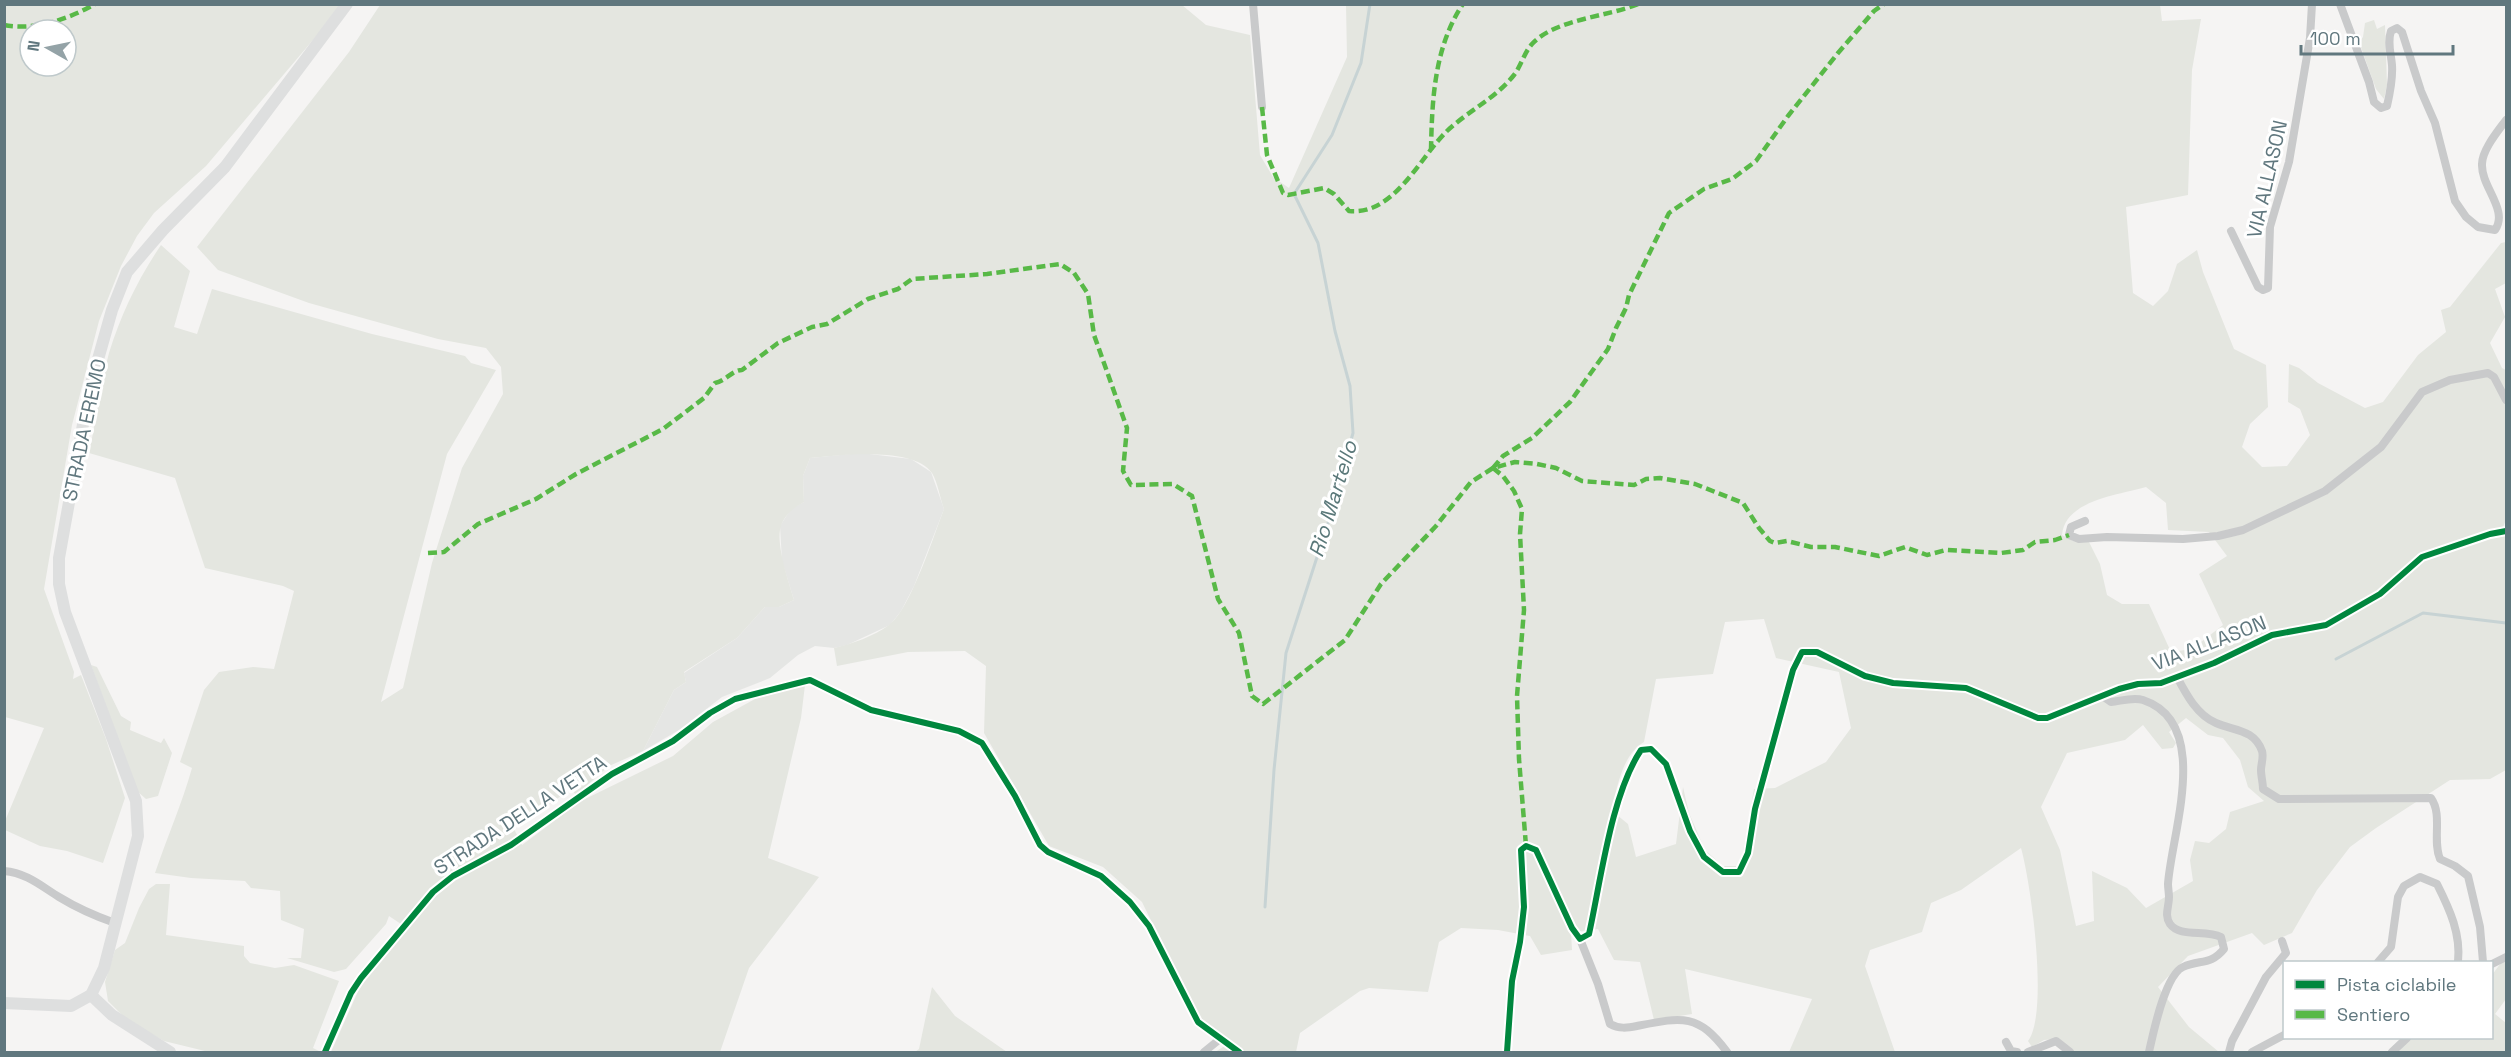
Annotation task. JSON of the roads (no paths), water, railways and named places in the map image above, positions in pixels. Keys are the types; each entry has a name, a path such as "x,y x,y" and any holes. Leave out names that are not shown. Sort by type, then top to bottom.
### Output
{"main road":[{"name":"STRADA EREMO","path":"91,995 104,968 138,836 136,801 65,612 59,584 58,558 89,391 112,310 127,272 163,230 225,167 347,4"},
{"path":"4,1003 71,1006 91,995 112,1015 171,1053"}],"street":[{"path":"1253,4 1262,107"},
{"name":"VIA ALLASON","path":"2231,231 2258,287 2263,290 2268,288 2270,227 2292,152 2310,38 2312,4"},
{"path":"2340,4 2369,82 2374,102 2381,108 2387,106 2390,93 2392,67 2388,40 2391,31 2397,28 2402,32 2421,91 2435,123 2456,201 2466,217 2478,227 2488,231 2496,230 2500,224 2500,215 2484,178 2481,163 2506,120"},
{"path":"2085,521 2071,527 2069,535 2079,539 2108,537 2183,539 2218,536 2243,530 2325,491 2381,447 2414,400 2429,388 2450,380 2488,373 2494,377 2506,400"},
{"name":"VIA ALLASON","path":"1580,939 1589,934 1615,814 1632,763 1641,750 1652,749 1666,764 1690,831 1704,857 1723,872 1739,872 1748,853 1755,809 1793,670 1802,652 1817,652 1865,676 1893,683 1966,688 2038,718 2047,718 2101,694 2138,684 2162,683 2214,663 2272,634 2326,626 2380,594 2422,557 2490,534 2506,531"},
{"path":"2177,677 2187,696 2201,713 2216,723 2252,736 2263,753 2261,771 2263,789 2279,799 2431,798 2436,812 2436,851 2440,859 2462,870 2468,876 2472,888 2480,927 2483,961"},
{"name":"STRADA DELLA VETTA","path":"325,1053 356,985 433,892 453,876 511,845 612,774 673,741 710,713 735,699 810,680 871,710 959,731 982,743 1015,796 1040,845 1048,852 1101,876 1139,912 1196,1019 1239,1053"},
{"path":"2101,694 2111,702 2134,699 2155,706 2167,717 2177,736 2183,755 2184,777 2181,810 2168,885 2169,899 2166,916 2171,926 2180,931 2211,932 2221,937 2224,949 2216,959 2183,967 2176,972 2163,1000 2149,1053"},
{"path":"1507,1053 1511,990 1524,907 1520,858 1521,849 1526,846 1532,846 1539,855 1572,928 1580,939 1598,984 1610,1024 1617,1028 1628,1028 1677,1019 1696,1022 1714,1035 1727,1053"},
{"path":"4,871 32,878 67,902 114,923"},
{"path":"2380,961 2391,947 2398,897 2404,886 2420,877 2437,884 2451,911 2460,946 2458,961"},
{"path":"2229,1053 2232,1041 2266,977 2286,953 2282,941"},
{"path":"2252,1053 2283,1036"},
{"path":"1204,1053 1220,1039"},
{"path":"2392,1053 2406,1039"},
{"path":"2028,1053 2056,1041 2070,1053"},
{"path":"2006,1042 2012,1051 2017,1053"}],"waterway":[{"name":"Rio Martello","path":"1265,907 1274,770 1286,653 1330,517 1353,433 1350,386 1335,331 1318,243 1294,194 1332,135 1361,63 1370,4"},
{"path":"2336,659 2423,613 2506,623"}]}
